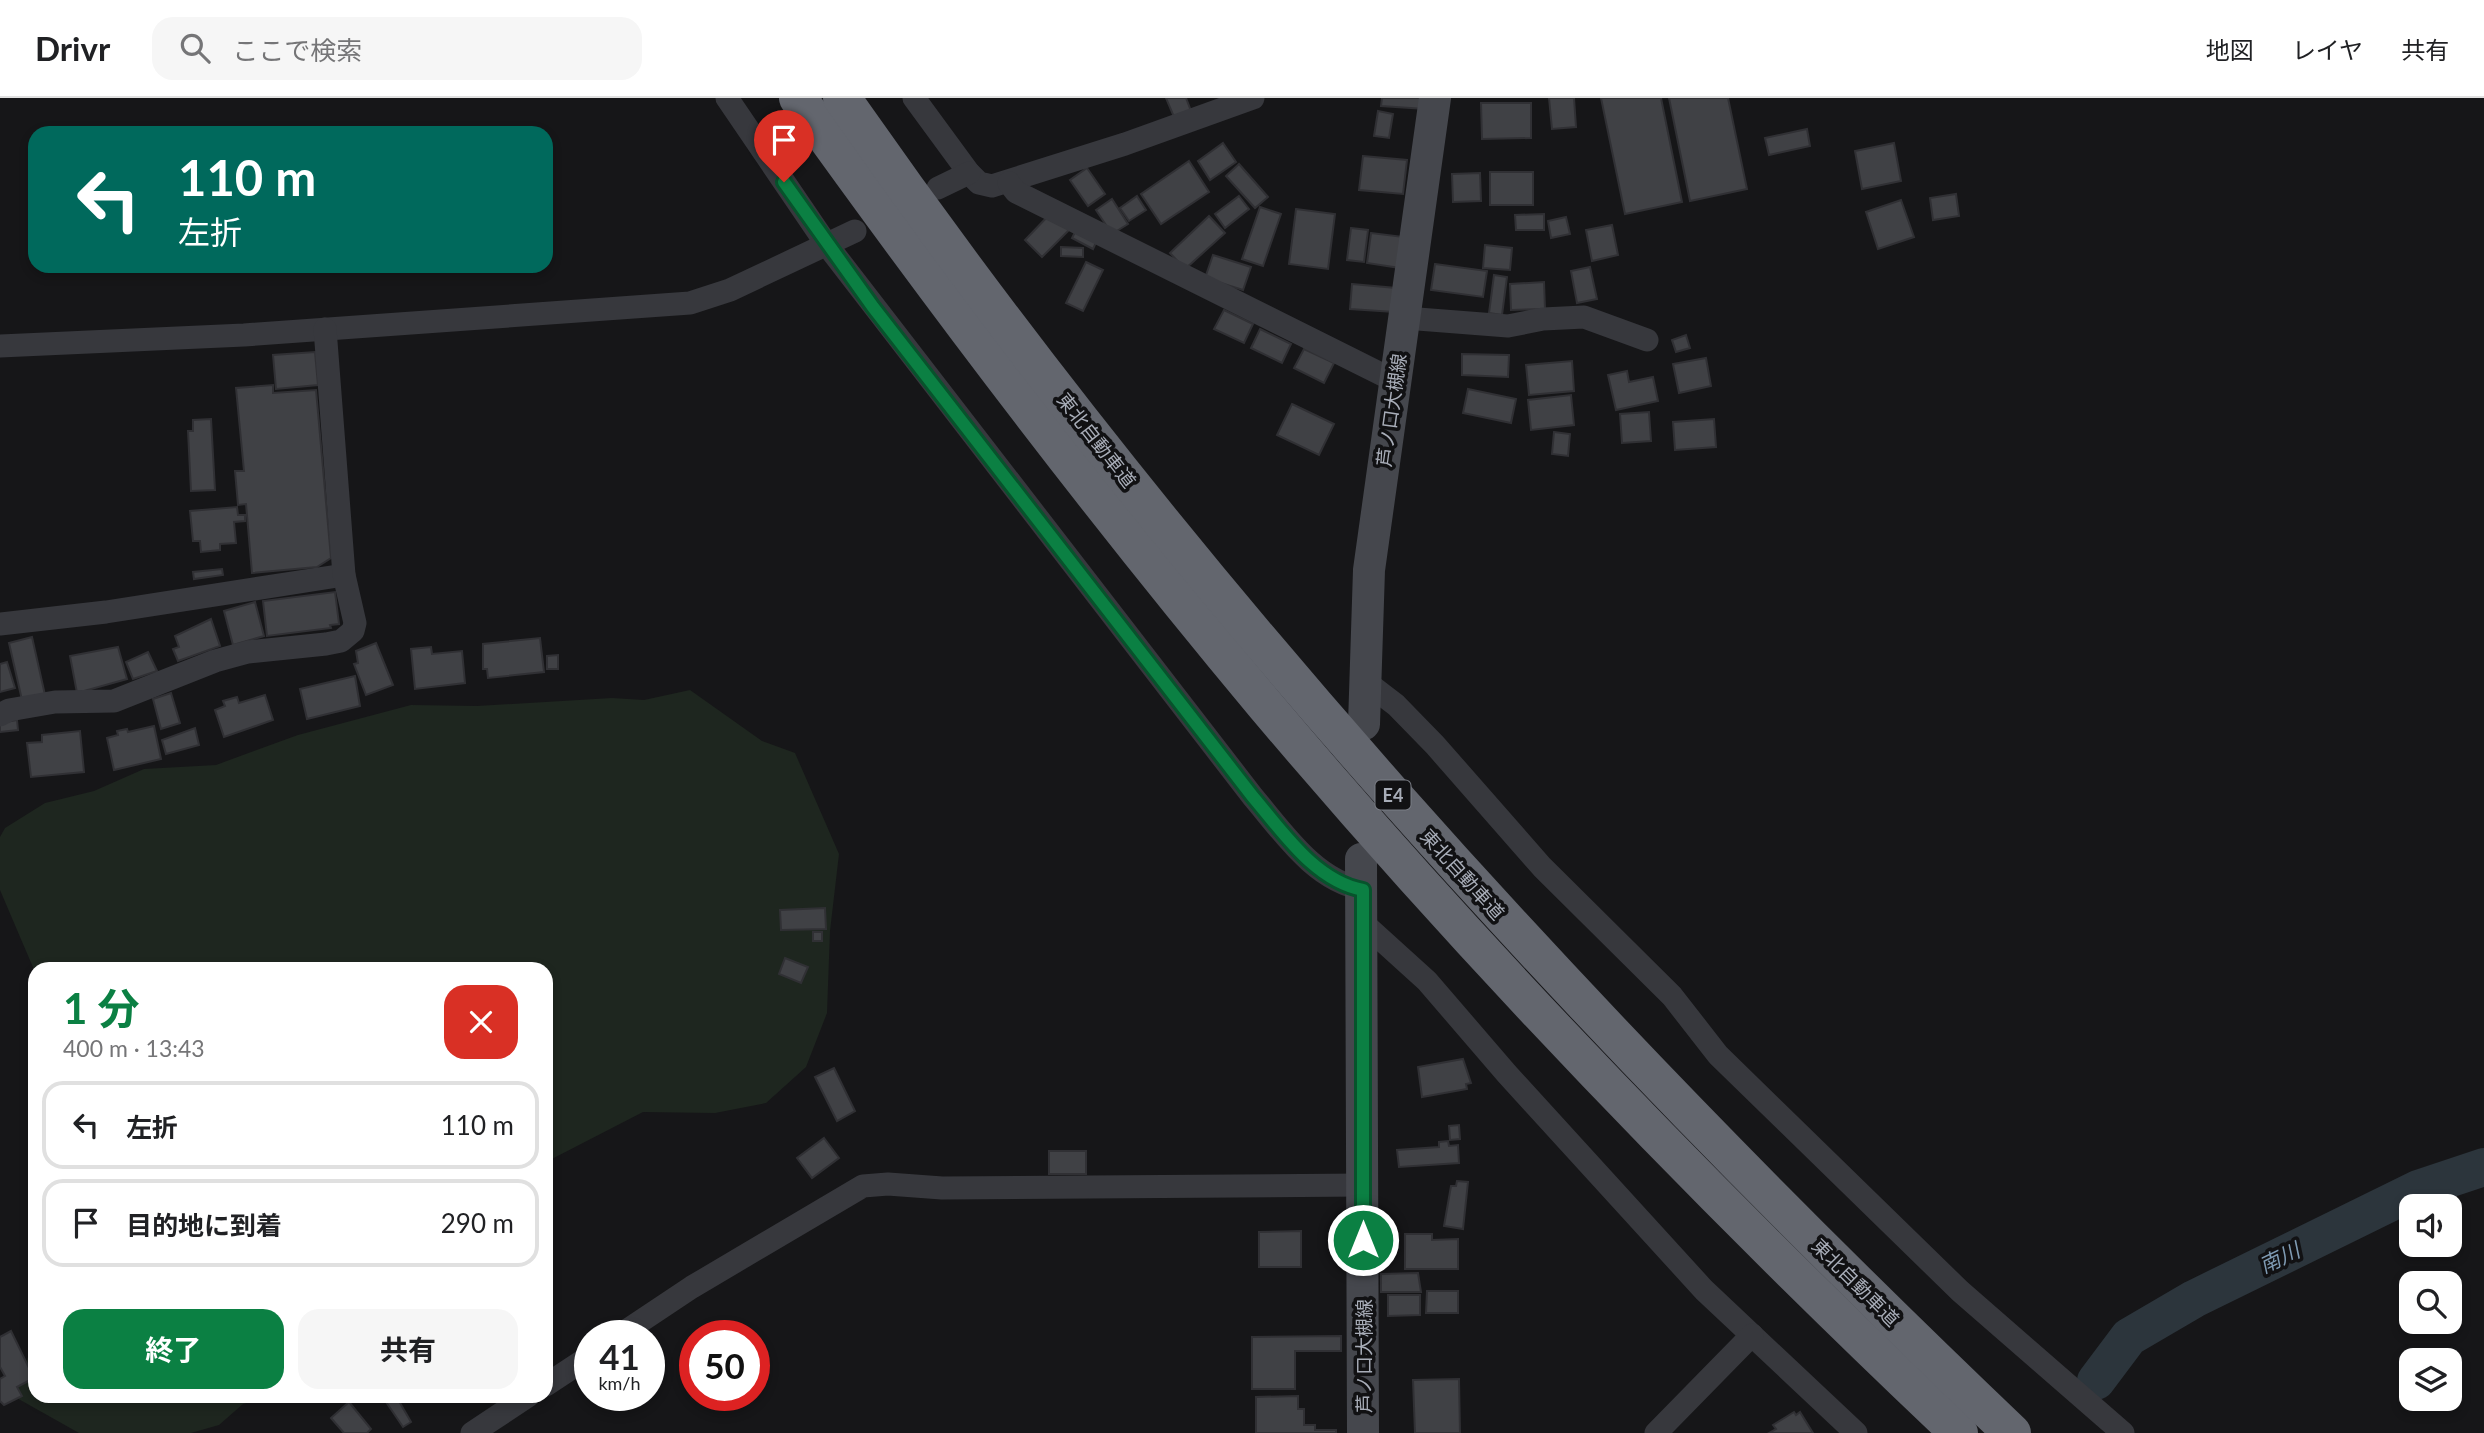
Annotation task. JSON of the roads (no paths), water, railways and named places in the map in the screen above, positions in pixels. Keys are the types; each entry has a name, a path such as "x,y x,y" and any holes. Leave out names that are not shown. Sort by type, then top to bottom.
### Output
{"highway":[{"name":"東北自動車道","path":"798,98 1009,386 1147,562 1385,843 1553,1025 1729,1208 1959,1433"},
{"name":"東北自動車道","path":"842,98 903,185 1040,368 1175,538 1297,685 1450,860 1758,1185 2012,1433"}],"main road":[{"name":"芦ノ口大槻線","path":"1364,724 1369,570 1435,98"},
{"name":"芦ノ口大槻線","path":"1362,874 1363,1433"}],"street":[{"path":"727,98 827,245 1253,797 1299,850 1320,869 1345,886 1362,874"},
{"path":"915,98 969,173 979,183 992,186 1009,183 1254,98"},
{"path":"937,188 969,173"},
{"path":"1009,183 1016,192 1395,382"},
{"path":"0,346 325,329 690,303 730,290 855,231"},
{"path":"1405,318 1508,326 1543,319 1584,317 1647,340"},
{"path":"0,715 9,710 55,702 114,701 186,671 248,652 341,641 352,631 355,623 344,575 325,329"},
{"path":"0,624 106,612 344,575"},
{"path":"1366,682 1396,705 1427,737 1542,867 1672,996 1728,1064 1960,1291 2123,1433"},
{"path":"1363,923 1427,981 1507,1074 1703,1290 1856,1433"},
{"path":"644,1320 810,1216 853,1191 876,1183 942,1188 1363,1185"},
{"path":"1656,1433 1752,1335"},
{"path":"553,1380 574,1367"},
{"path":"472,1433 497,1425 521,1403"}],"waterway":[{"name":"南川","path":"2096,1381 2129,1337 2194,1299 2418,1189 2484,1167"}]}
